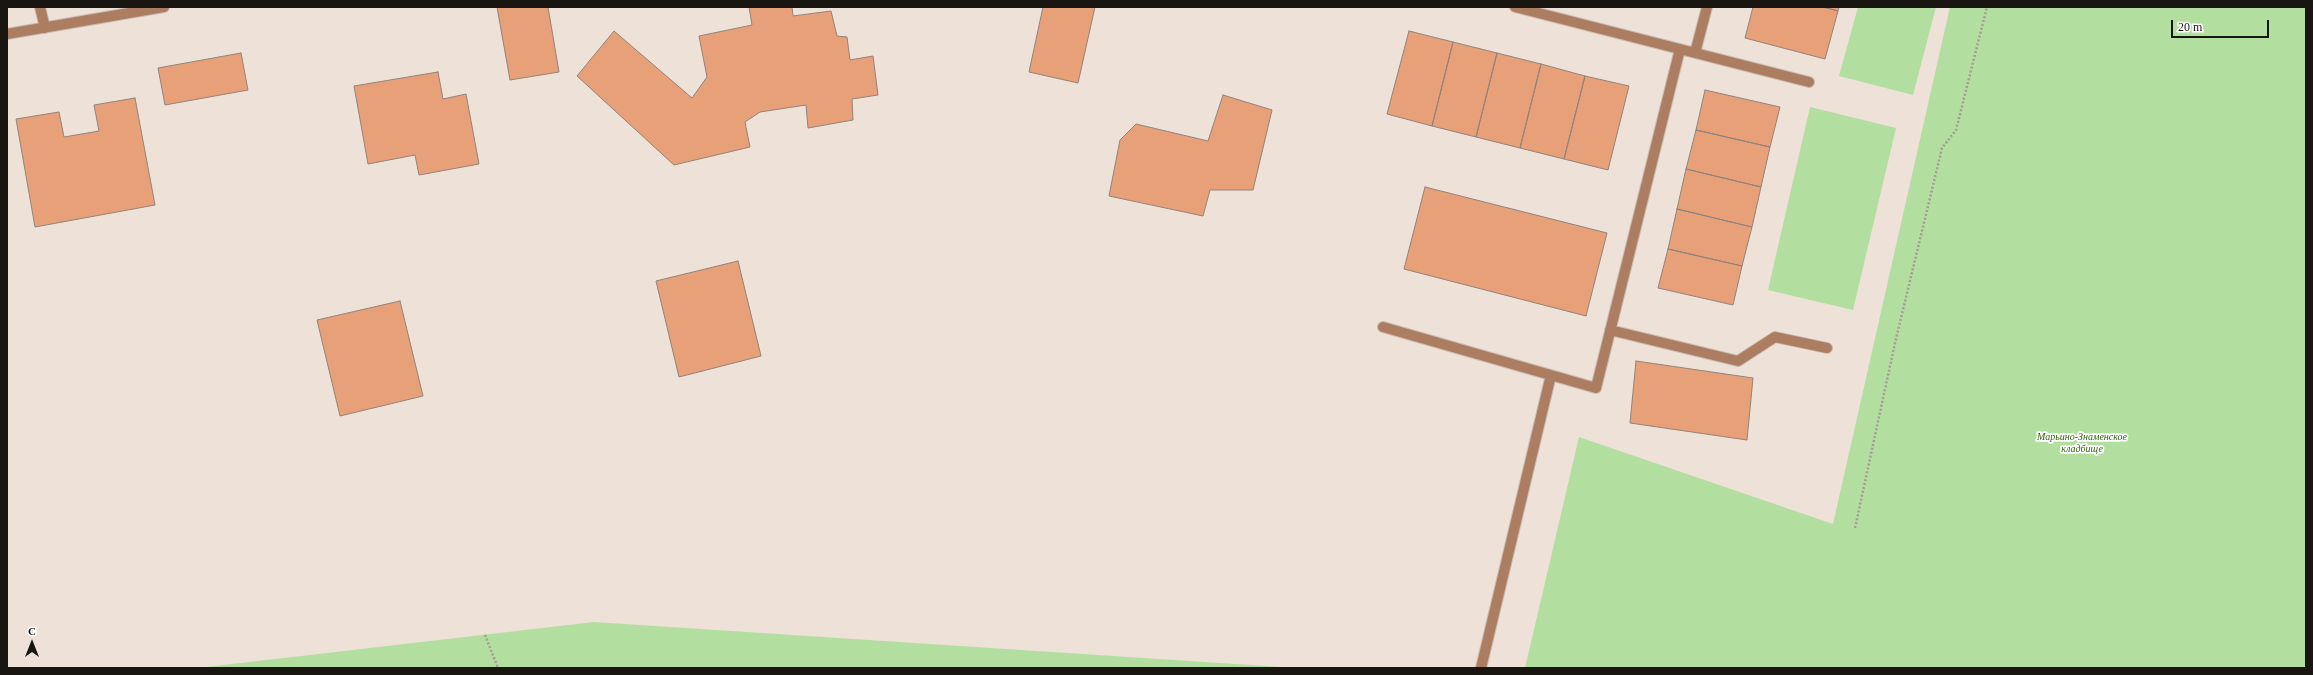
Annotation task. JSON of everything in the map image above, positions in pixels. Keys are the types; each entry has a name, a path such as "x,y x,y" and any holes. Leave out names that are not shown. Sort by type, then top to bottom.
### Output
{"street":[{"path":"40,7 45,28"},
{"path":"7,34 164,7"},
{"path":"1515,7 1809,82"},
{"path":"1695,53 1707,7"},
{"path":"1383,327 1596,388 1680,49"},
{"path":"1610,330 1738,361 1775,337 1827,348"},
{"path":"1481,668 1551,375"}],"path":[{"path":"1855,528 1895,343 1942,148 1956,130 1987,7"},
{"path":"485,634 498,668"}],"green space":[{"path":"1858,7 1936,7 1913,95 1839,76"},
{"name":"Марьино-Знаменское кладбище","path":"1950,7 2306,7 2306,668 1525,668 1579,437 1833,524"},
{"path":"1810,107 1896,128 1853,310 1768,290"},
{"path":"594,622 1296,668 198,668"}],"building":[{"path":"497,7 548,7 559,72 510,80"},
{"path":"749,7 792,7 793,16 831,11 837,36 847,37 850,60 873,56 878,95 852,99 853,120 808,128 806,105 760,112 745,122 750,147 674,165 577,76 614,31 692,98 707,77 699,36 752,25"},
{"path":"1043,7 1095,7 1078,83 1029,72"},
{"path":"1753,7 1823,7 1838,11 1825,59 1745,38"},
{"path":"1823,7 1839,7 1838,11"},
{"path":"1409,31 1453,42 1432,126 1387,114"},
{"path":"1453,42 1497,53 1476,137 1432,126"},
{"path":"241,53 248,90 165,105 158,68"},
{"path":"1497,53 1541,64 1520,148 1476,137"},
{"path":"1541,64 1585,76 1564,159 1520,148"},
{"path":"438,72 443,99 466,94 479,164 419,175 415,155 368,164 354,86"},
{"path":"1585,76 1629,86 1608,170 1564,159"},
{"path":"1705,90 1780,107 1770,147 1696,130"},
{"path":"1223,95 1272,110 1253,190 1210,190 1203,216 1109,196 1120,140 1136,124 1208,141"},
{"path":"135,98 155,205 35,227 16,119 59,112 64,137 99,131 94,105"},
{"path":"1696,130 1770,147 1761,187 1686,169"},
{"path":"1686,169 1761,187 1752,227 1677,209"},
{"path":"1425,187 1607,233 1586,316 1404,269"},
{"path":"1677,209 1752,227 1742,266 1668,249"},
{"path":"1668,249 1742,266 1733,305 1658,288"},
{"path":"738,261 761,356 679,377 656,281"},
{"path":"400,301 423,396 340,416 317,320"},
{"path":"1636,361 1753,378 1747,440 1630,423"}]}
